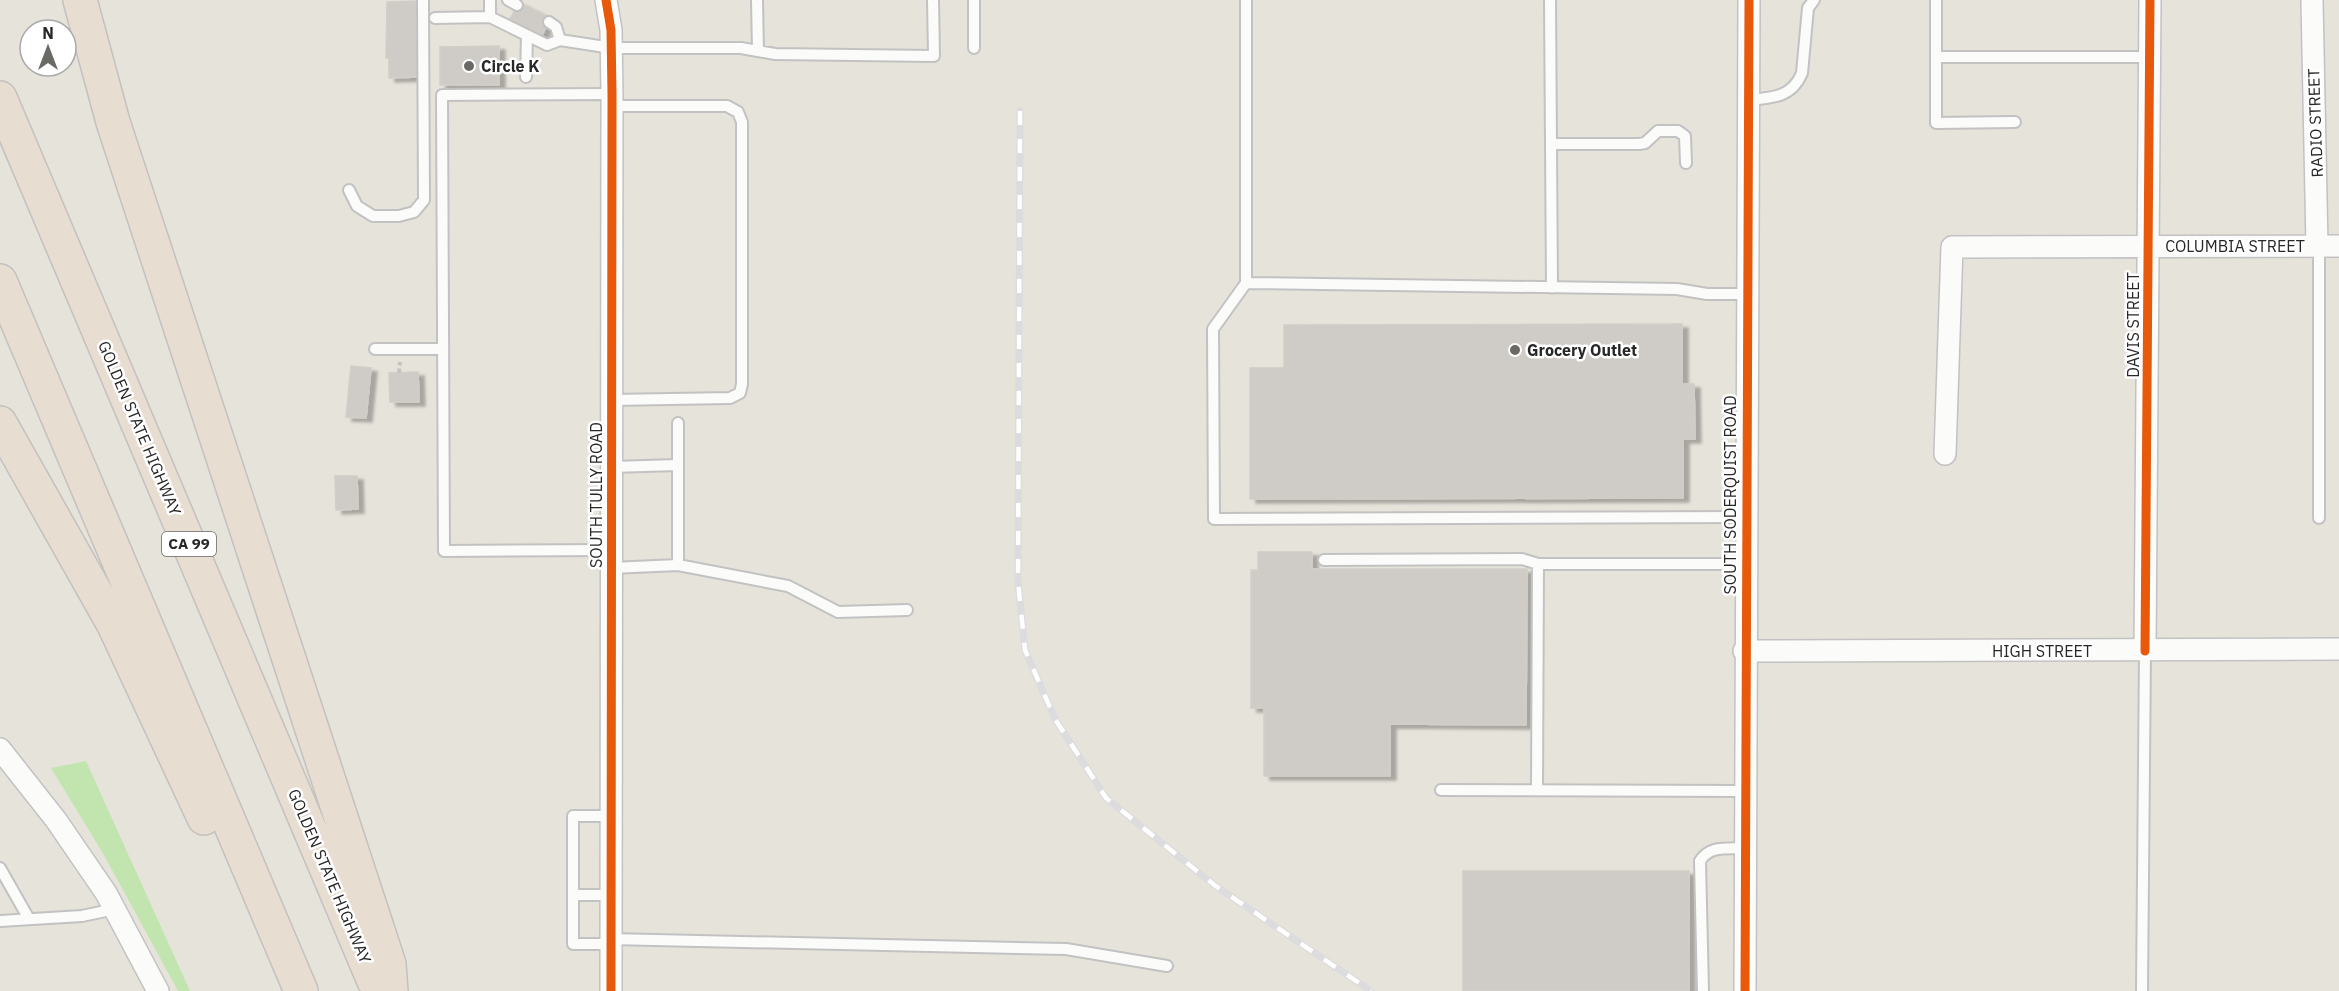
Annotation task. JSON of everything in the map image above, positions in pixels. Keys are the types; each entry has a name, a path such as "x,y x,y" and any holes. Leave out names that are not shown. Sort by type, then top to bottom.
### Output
{"highway":[{"path":"80,0 113,122 385,953 391,991"},
{"name":"GOLDEN STATE HIGHWAY","path":"0,98 379,991"},
{"path":"0,281 301,991"},
{"path":"0,423 114,625 255,934 286,956"}],"street":[{"name":"SOUTH TULLY ROAD","path":"606,0 612,48 610,991"},
{"name":"SOUTH SODERQUIST ROAD","path":"1744,991 1749,0"},
{"name":"DAVIS STREET","path":"2145,651 2150,0"},
{"name":"RADIO STREET","path":"2312,0 2325,246"},
{"name":"COLUMBIA STREET","path":"1945,454 1952,247 2325,246"},
{"name":"HIGH STREET","path":"1744,651 2339,649"},
{"path":"0,749 56,820 115,909 158,991"}],"lane":[{"path":"348,190 357,206 373,216 399,216 414,212 424,200 423,0"},
{"path":"490,0 490,17"},
{"path":"757,0 758,51"},
{"path":"435,18 490,17 547,45 560,40 612,48 741,48 775,54 934,56 933,0"},
{"path":"974,0 974,48"},
{"path":"1246,0 1246,283 1214,329 1214,519 1745,517"},
{"path":"1550,0 1552,288"},
{"path":"1747,100 1777,98 1790,92 1799,82 1802,73 1808,8 1814,0"},
{"path":"1936,0 1936,123 2014,122"},
{"path":"549,22 556,27 560,40"},
{"path":"526,77 527,35"},
{"path":"1936,57 2150,57"},
{"path":"611,400 730,398 740,393 742,384 742,122 738,112 727,106 442,95 444,551 611,559 678,565 788,586 838,612 906,610"},
{"path":"1551,144 1642,144 1658,130 1678,130 1686,139 1686,163"},
{"path":"2319,518 2325,246"},
{"path":"1246,283 1677,289 1707,294 1746,294"},
{"path":"375,349 443,349"},
{"path":"678,423 678,565"},
{"path":"611,467 678,465"},
{"path":"1324,560 1522,559 1538,564 1745,564"},
{"path":"1537,790 1538,564"},
{"path":"2142,991 2145,651"},
{"path":"1441,790 1744,791"},
{"path":"610,816 573,816 573,944 610,941 1066,949 1167,966"},
{"path":"1703,991 1700,861 1706,852 1714,849 1744,848"},
{"path":"0,868 29,919"},
{"path":"573,896 610,895"},
{"path":"0,921 82,916 115,909"}],"green space":[{"path":"86,761 190,991 178,991 104,855 51,768"}],"building":[{"path":"420,1 418,77 389,78 389,58 386,58 387,2"},
{"path":"519,2 551,18 541,37 509,21"},
{"name":"Circle K","path":"499,46 499,85 440,85 440,47"},
{"path":"1682,324 1682,384 1694,384 1695,439 1683,439 1683,498 1250,499 1250,368 1284,368 1284,325"},
{"path":"351,366 371,368 366,418 346,417"},
{"path":"418,372 419,402 390,402 389,373"},
{"path":"335,476 357,476 358,509 336,510"},
{"path":"1258,552 1312,552 1312,569 1527,569 1526,725 1390,724 1390,776 1264,776 1264,708 1251,708 1251,570 1258,570"},
{"path":"1463,871 1689,871 1689,991 1463,991"}],"railway":[{"path":"1020,111 1018,582 1025,650 1055,719 1106,798 1217,887 1371,991"}],"cycle path":[{"path":"606,0 611,30 612,94 611,991"},
{"path":"1745,991 1749,0"},
{"path":"2145,651 2150,0"}],"place":[{"name":"Circle K","path":"469,66"},
{"name":"Grocery Outlet","path":"1515,350"}]}
